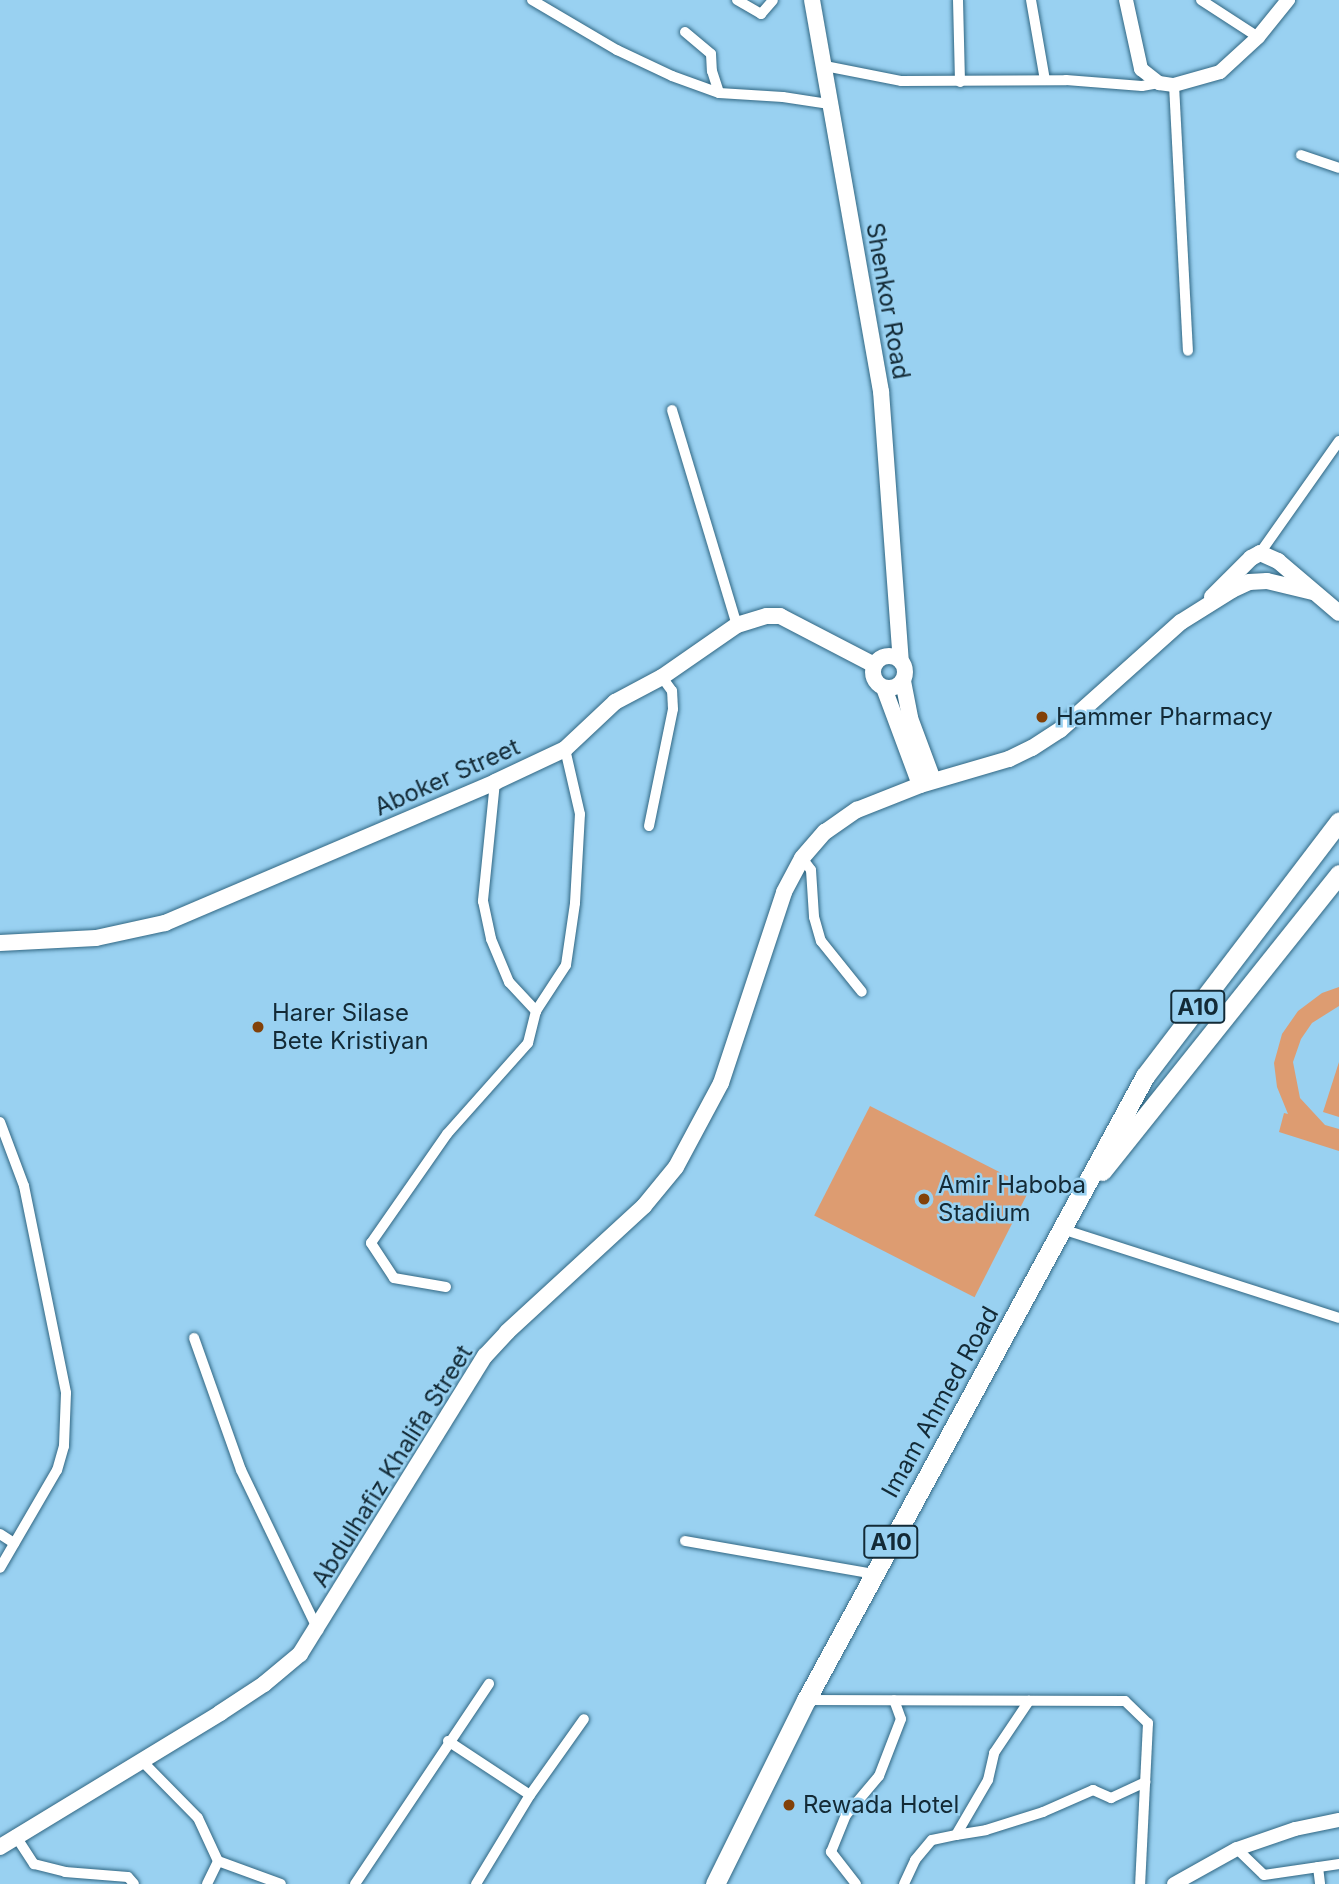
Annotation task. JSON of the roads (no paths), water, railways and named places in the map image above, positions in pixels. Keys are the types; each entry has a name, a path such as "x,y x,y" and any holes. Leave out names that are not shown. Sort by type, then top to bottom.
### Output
{"highway":[{"name":"Imam Ahmed Road","path":"715,1884 806,1700 1145,1076 1339,821"},
{"name":"Imam Ahmed Road","path":"1075,1205 1339,874"}],"main road":[{"name":"Shenkor Road","path":"812,0 881,391 895,613 887,661"},
{"path":"1205,606 1237,571 1260,554 1278,561 1339,613"},
{"path":"1205,606 1250,582 1284,583 1313,592"},
{"name":"Abdulhafiz Khalifa Street","path":"0,1847 15,1835 264,1684 300,1654 485,1356 507,1332 644,1206 676,1167 721,1083 770,929 802,858 825,832 858,810 926,783 1009,759 1060,730 1181,622 1205,606"},
{"name":"Aboker Street","path":"0,943 96,938 165,923 495,782 565,749 615,702 662,677 737,625 766,616 780,616 887,661"},
{"path":"896,794 915,753 903,681 905,671 887,661 872,676 884,688 915,753 926,783"},
{"path":"884,688 895,688 903,681"},
{"path":"915,753 946,768 963,772"}],"street":[{"path":"532,0 617,50 672,76 719,93 783,97 830,104"},
{"path":"737,0 761,14 774,0"},
{"path":"958,0 960,82"},
{"path":"1031,0 1045,80"},
{"path":"1126,0 1142,69 1159,83"},
{"path":"1201,0 1258,37"},
{"path":"825,66 901,81 1045,80 1142,86 1159,83 1174,85 1220,72 1258,37 1287,0"},
{"path":"685,32 711,54 712,71 719,93"},
{"path":"1174,85 1188,351"},
{"path":"1301,155 1339,168"},
{"path":"672,410 737,625"},
{"path":"1260,554 1339,441"},
{"path":"649,826 673,709 672,691 662,677"},
{"path":"446,1287 394,1278 371,1243 447,1134 528,1043 536,1011 566,965 575,903 580,814 565,749"},
{"path":"495,782 483,901 491,939 509,982 536,1011"},
{"path":"802,858 811,870 814,918 821,941 862,992"},
{"path":"0,1122 24,1185 66,1393 64,1446 57,1470 0,1568"},
{"path":"1062,1229 1339,1318"},
{"path":"194,1338 242,1470 317,1630"},
{"path":"0,1534 14,1542"},
{"path":"685,1541 874,1574"},
{"path":"355,1884 489,1684"},
{"path":"806,1700 1125,1701 1148,1723 1140,1884"},
{"path":"856,1884 831,1852 846,1815 879,1776 901,1719 894,1700"},
{"path":"956,1835 988,1780 994,1752 1029,1701"},
{"path":"476,1884 530,1795 584,1719"},
{"path":"449,1741 530,1795"},
{"path":"141,1760 198,1818 218,1861 281,1884"},
{"path":"904,1884 915,1860 932,1840 986,1830 1043,1812 1093,1790 1111,1798 1145,1782"},
{"path":"1182,1882 1237,1849 1295,1829 1339,1820"},
{"path":"15,1835 34,1864 65,1872 128,1877 134,1884"},
{"path":"1237,1849 1265,1875 1339,1864"},
{"path":"207,1884 218,1861"},
{"path":"1318,1867 1320,1884"},
{"path":"1258,1884 1260,1870"}],"place":[{"name":"Hammer Pharmacy","path":"1042,717"},
{"name":"Harer Silase Bete Kristiyan","path":"258,1027"},
{"name":"Amir Haboba Stadium","path":"924,1199"},
{"name":"Rewada Hotel","path":"789,1805"}]}
